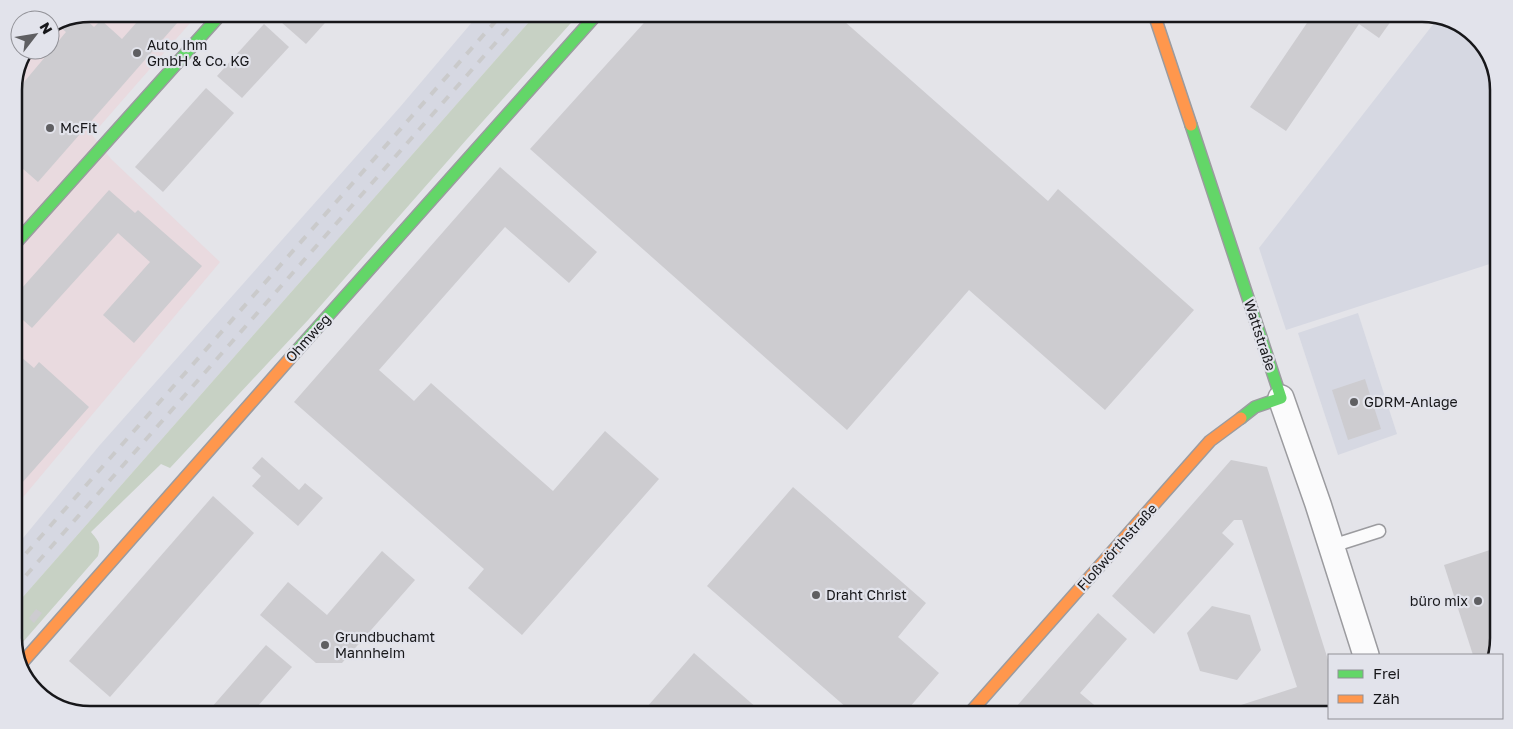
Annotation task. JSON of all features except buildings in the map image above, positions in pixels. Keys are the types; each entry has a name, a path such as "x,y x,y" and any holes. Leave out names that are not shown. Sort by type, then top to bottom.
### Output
{"street":[{"path":"23,235 214,22"},
{"name":"Ohmweg","path":"26,659 590,22"},
{"name":"Wattstraße","path":"1157,22 1332,546 1366,654"},
{"name":"Floßwörthstraße","path":"976,706 1210,441 1255,407 1281,398"}],"lane":[{"path":"1332,546 1379,531"}],"shaded area":[{"path":"91,22 191,22 92,135 111,159 220,262 23,497 23,86 25,73 30,61 60,60 60,30 69,26"},
{"path":"472,22 529,22 23,597 23,538 99,446 400,107"},
{"path":"529,22 572,22 309,319 170,468 161,464 91,532 99,543 98,556 23,642 23,597"},
{"path":"1434,24 1460,34 1474,46 1487,69 1490,86 1490,264 1286,330 1259,248"},
{"path":"1358,313 1397,434 1338,455 1298,333"}],"railway":[{"path":"23,557 495,22"},
{"path":"23,579 514,22"}],"traffic: fast":[{"path":"23,235 214,22"},
{"path":"293,355 590,22"},
{"path":"1191,125 1281,398 1255,407 1241,418"}],"traffic: slow":[{"path":"1157,22 1191,125"},
{"path":"26,659 293,355"},
{"path":"976,706 1210,441 1241,418"}],"place":[{"name":"Auto Ihm GmbH & Co. KG","path":"137,53"},
{"name":"McFit","path":"50,128"},
{"name":"GDRM-Anlage","path":"1354,402"},
{"name":"Draht Christ","path":"816,595"},
{"name":"büro mix","path":"1478,601"},
{"name":"Grundbuchamt Mannheim","path":"325,645"}]}
